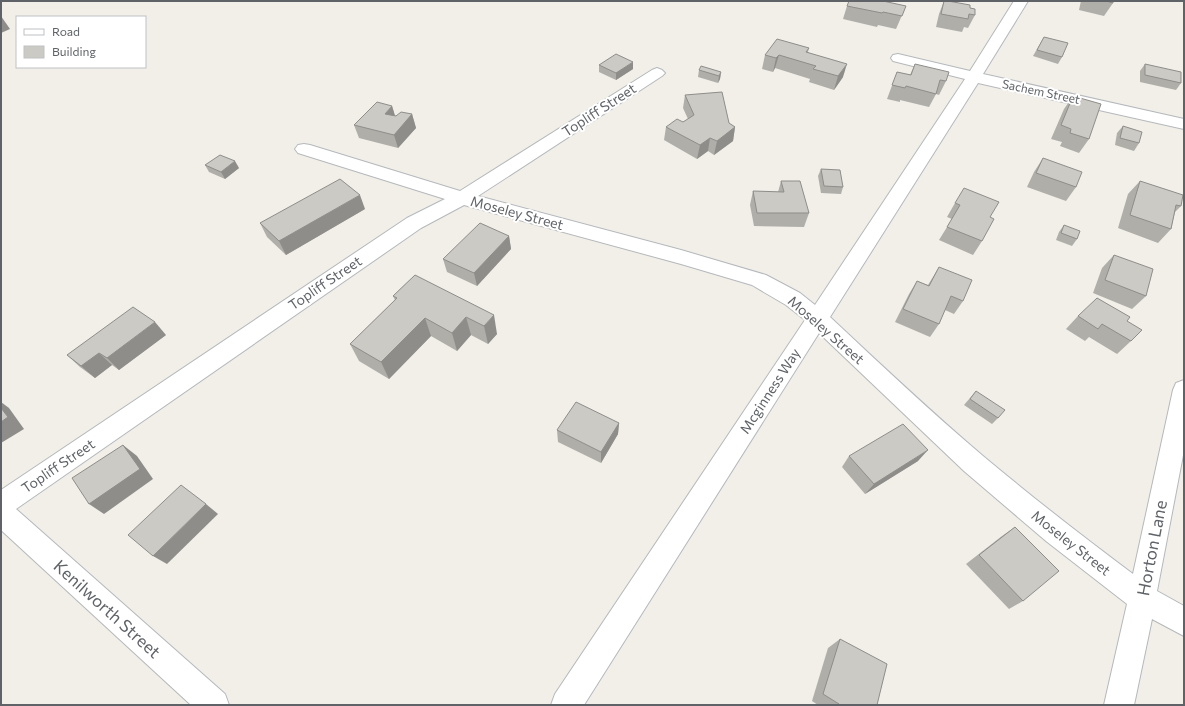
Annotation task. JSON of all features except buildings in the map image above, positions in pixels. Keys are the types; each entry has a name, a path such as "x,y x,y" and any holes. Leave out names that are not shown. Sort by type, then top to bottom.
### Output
{"street":[{"path":"974,77 1021,1"},
{"name":"Sachem Street","path":"898,58 974,77 1184,124"},
{"name":"Topliff Street","path":"1,505 414,223 462,198 657,73"},
{"name":"Mcginness Way","path":"566,705 974,77"},
{"name":"Moseley Street","path":"304,149 462,198 674,255 758,280 793,299 817,318 898,395 979,468 1055,532 1142,598 1184,622"},
{"name":"Horton Lane","path":"1119,705 1184,390"},
{"name":"Kenilworth Street","path":"1,513 214,705"}]}
